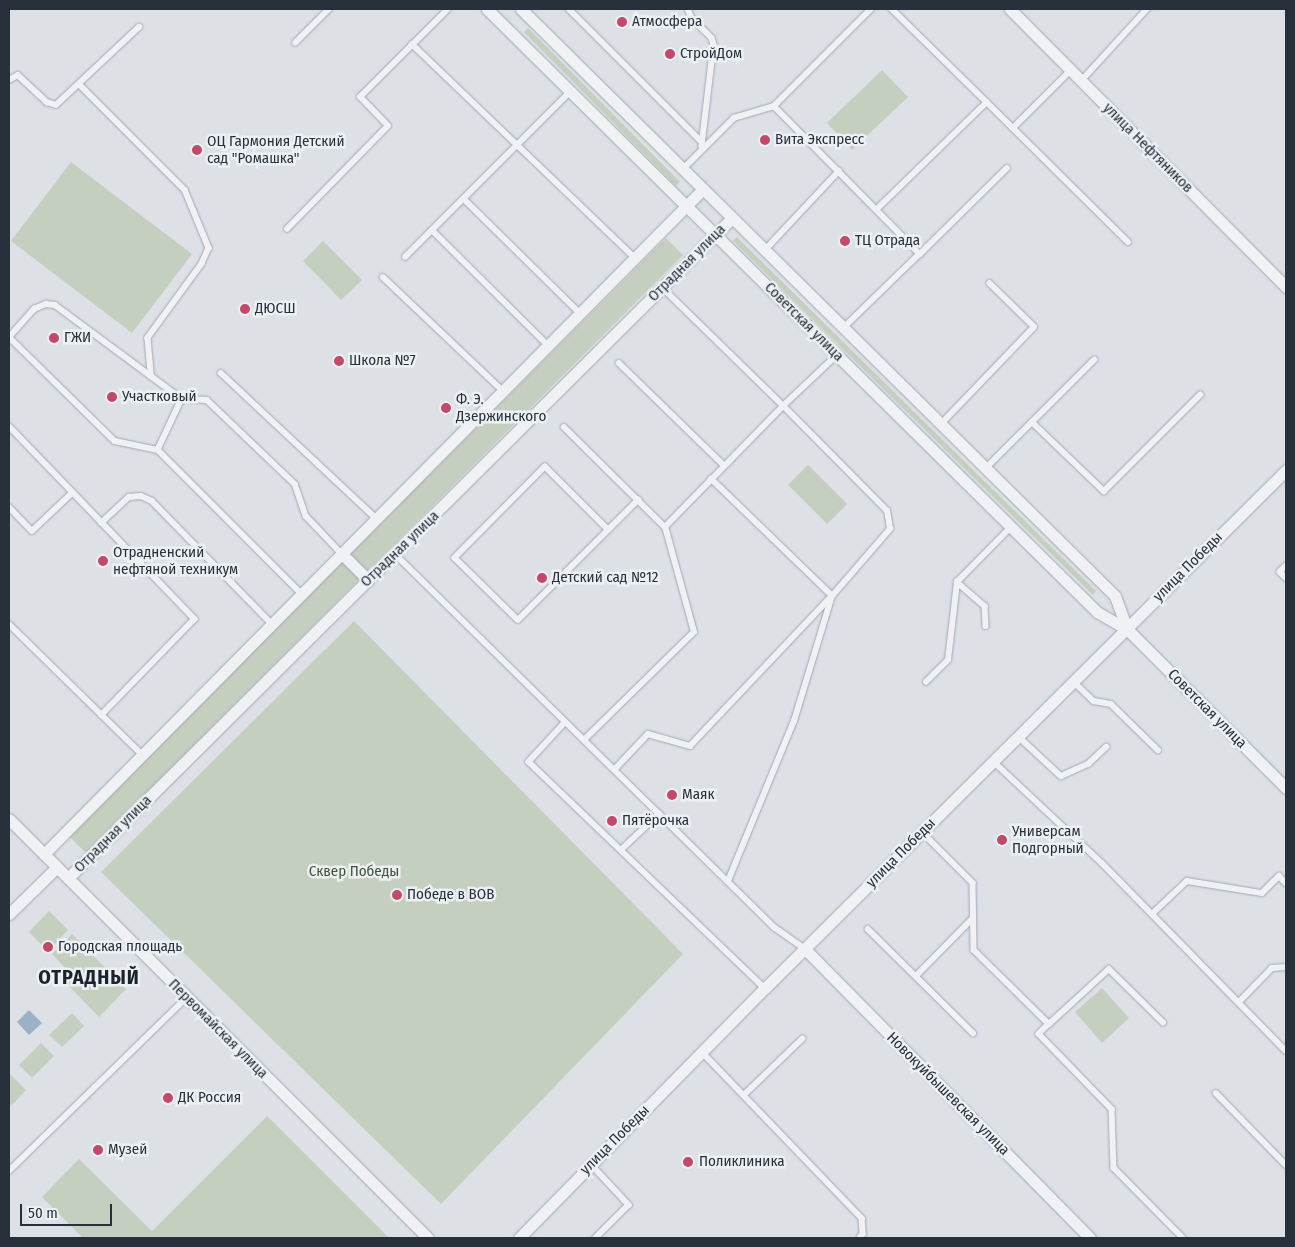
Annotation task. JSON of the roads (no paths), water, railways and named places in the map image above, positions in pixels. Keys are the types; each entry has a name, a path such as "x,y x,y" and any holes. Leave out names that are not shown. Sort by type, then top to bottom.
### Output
{"street":[{"name":"Советская улица","path":"487,9 1096,612 1127,629 1286,788"},
{"name":"Советская улица","path":"521,9 1115,596 1127,629"},
{"name":"улица Нефтяников","path":"1010,9 1286,287"},
{"path":"44,854 703,190"},
{"name":"Отрадная улица","path":"68,878 732,218"},
{"name":"улица Победы","path":"518,1238 765,988 1286,470"},
{"path":"342,554 368,580"},
{"name":"Первомайская улица","path":"9,819 428,1238"},
{"name":"Отрадная улица","path":"9,914 57,867"},
{"name":"Новокуйбышевская улица","path":"805,949 1090,1238"}],"lane":[{"path":"296,43 328,9"},
{"path":"287,229 388,126 360,97 448,9"},
{"path":"569,9 702,142"},
{"path":"688,9 692,18 712,38 714,45 701,152"},
{"path":"683,169 734,118 774,106 871,9"},
{"path":"892,9 1128,242"},
{"path":"1082,81 1147,9"},
{"path":"9,80 18,75 52,105 60,103 139,27"},
{"path":"412,44 635,258"},
{"path":"1013,128 1071,70"},
{"path":"79,84 185,190 209,248 202,264 148,338 151,376"},
{"path":"405,258 571,91"},
{"path":"877,209 987,102"},
{"path":"774,106 920,254"},
{"path":"844,328 1006,168"},
{"path":"765,250 839,171"},
{"path":"464,199 580,314"},
{"path":"432,230 548,345"},
{"path":"383,277 503,391"},
{"path":"941,424 1034,328 990,284"},
{"path":"615,769 648,734 690,746 832,596 890,529 890,516 783,406 662,288"},
{"path":"302,594 158,450 115,441 9,337 34,309 46,304 55,305 182,399 207,400 295,484 306,516 342,554"},
{"path":"665,527 783,406 837,355"},
{"path":"986,468 1094,360"},
{"path":"619,363 724,465"},
{"path":"221,374 376,519"},
{"path":"1032,422 1104,491 1200,395"},
{"path":"158,450 182,399"},
{"path":"9,426 195,620 102,715"},
{"path":"564,427 665,527 694,632 584,740"},
{"path":"608,530 545,467 455,558 518,620 608,530 638,500"},
{"path":"711,479 832,596"},
{"path":"9,507 32,531 72,493"},
{"path":"101,523 129,497 141,496 152,501 272,624"},
{"path":"926,682 948,660 957,582 1011,527"},
{"path":"395,554 774,926 805,949"},
{"path":"1286,566 1280,572 1286,578"},
{"path":"957,582 985,606 986,626"},
{"path":"728,881 794,721 832,596"},
{"path":"9,624 143,755"},
{"path":"1073,681 1094,701 1111,704 1158,750"},
{"path":"566,723 529,762 765,988"},
{"path":"1018,736 1061,776 1088,764 1106,747"},
{"path":"993,761 1152,914 1286,1051"},
{"path":"622,849 659,814"},
{"path":"922,832 973,883 974,950 1049,1024"},
{"path":"1152,914 1187,880 1262,893 1279,876 1286,883"},
{"path":"916,976 973,918"},
{"path":"868,929 973,1033"},
{"path":"1239,1002 1272,968 1286,967"},
{"path":"1163,1022 1110,969 1039,1034 1112,1109 1114,1168 1183,1238"},
{"path":"9,1171 186,997"},
{"path":"744,1095 802,1039"},
{"path":"702,1052 862,1218 863,1234 860,1238"},
{"path":"1216,1093 1285,1163"},
{"path":"591,1164 629,1205 596,1238"}],"water":[{"path":"29,1010 42,1023 29,1035 17,1022"}],"place":[{"name":"Атмосфера","path":"622,22"},
{"name":"СтройДом","path":"670,54"},
{"name":"Вита Экспресс","path":"765,140"},
{"name":"ОЦ Гармония Детский сад \"Ромашка\"","path":"197,150"},
{"name":"ТЦ Отрада","path":"845,241"},
{"name":"ДЮСШ","path":"245,309"},
{"name":"ГЖИ","path":"54,338"},
{"name":"Школа №7","path":"339,361"},
{"name":"Участковый","path":"112,397"},
{"name":"Ф. Э. Дзержинского","path":"446,408"},
{"name":"Отрадненский нефтяной техникум","path":"103,561"},
{"name":"Детский сад №12","path":"542,578"},
{"name":"Маяк","path":"672,795"},
{"name":"Пятёрочка","path":"612,821"},
{"name":"Универсам Подгорный","path":"1002,840"},
{"name":"Победе в ВОВ","path":"397,895"},
{"name":"Городская площадь","path":"48,947"},
{"name":"ДК Россия","path":"168,1098"},
{"name":"Музей","path":"98,1150"},
{"name":"Поликлиника","path":"688,1162"}],"district":[{"name":"ОТРАДНЫЙ","path":"89,977"}],"park label":[{"name":"Сквер Победы","path":"354,872"}]}
